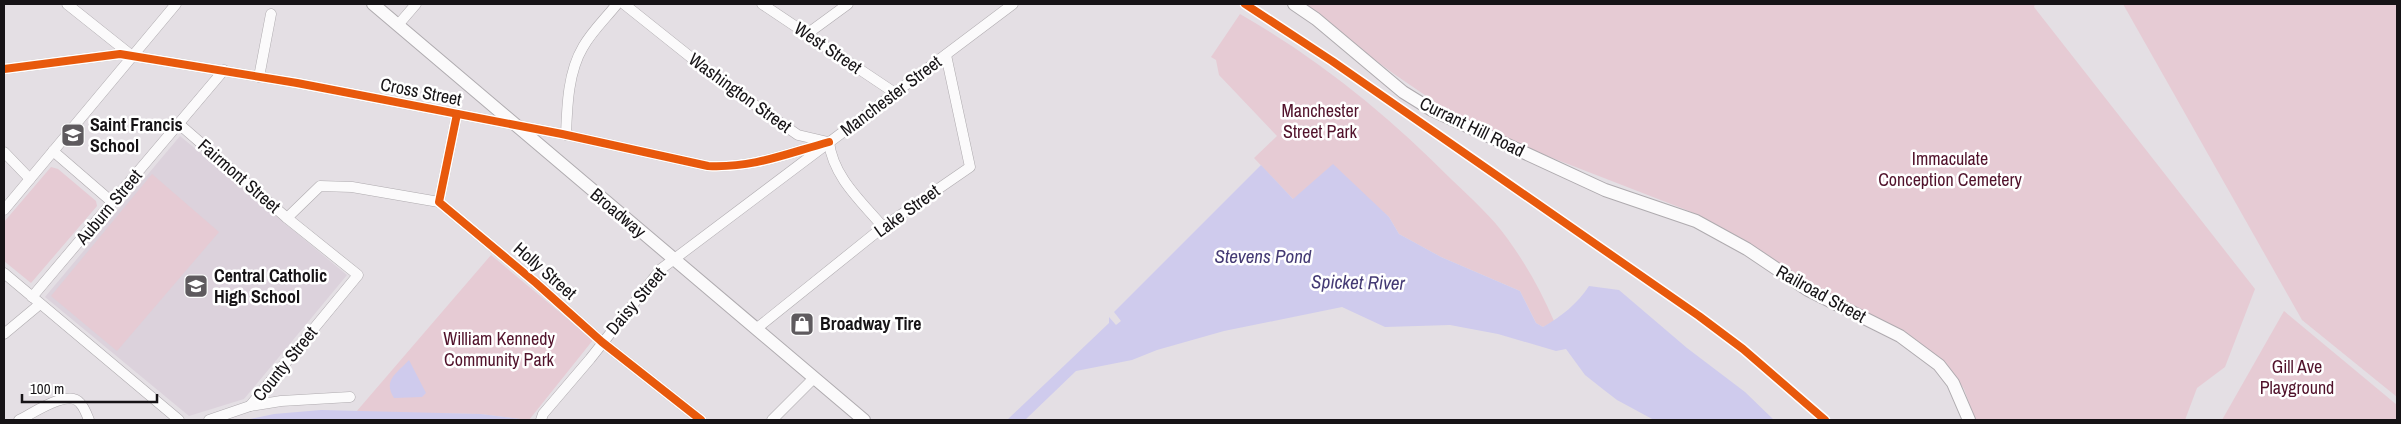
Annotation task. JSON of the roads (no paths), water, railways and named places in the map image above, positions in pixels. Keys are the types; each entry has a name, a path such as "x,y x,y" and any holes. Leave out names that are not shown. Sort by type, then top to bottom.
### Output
{"main road":[{"name":"Broadway","path":"373,4 864,420"},
{"name":"Currant Hill Road","path":"1294,4 1316,19 1403,92 1432,110 1605,190 1642,203"},
{"name":"Railroad Street","path":"1642,203 1703,225 1747,248 1808,290 1900,336 1939,366 1952,384 1970,420"}],"street":[{"path":"67,4 132,56"},
{"path":"4,210 176,4"},
{"path":"398,25 416,4"},
{"path":"566,135 567,110 574,68 583,46 618,4"},
{"name":"Washington Street","path":"624,4 723,83 798,135 829,142"},
{"name":"West Street","path":"762,4 895,93"},
{"path":"807,34 848,4"},
{"name":"Manchester Street","path":"673,259 1010,5"},
{"path":"259,76 271,14"},
{"name":"Cross Street","path":"4,69 120,54 259,76 566,135 708,166 727,167 759,164 829,142"},
{"name":"Lake Street","path":"756,329 883,227 970,167 946,55"},
{"name":"Auburn Street","path":"4,334 36,300 112,202 224,70"},
{"path":"439,202 457,114"},
{"name":"Fairmont Street","path":"179,124 287,218 320,186 352,188 439,202"},
{"path":"829,142 831,159 844,181 883,227"},
{"path":"53,150 112,202"},
{"path":"4,152 30,179"},
{"name":"Holly Street","path":"439,202 536,283 602,342 701,420"},
{"name":"County Street","path":"250,406 358,275 287,218"},
{"name":"Daisy Street","path":"542,417 661,269 673,259"},
{"path":"4,273 179,420"},
{"path":"772,420 814,378"},
{"path":"209,420 250,406 281,401 350,396"},
{"path":"20,420 58,399 69,398 80,402 89,420"}],"water":[{"name":"Stevens Pond","path":"1333,164 1389,217 1399,234 1441,257 1520,291 1536,323 1543,327 1556,319 1574,304 1589,286 1619,290 1687,348 1745,392 1774,420 1654,420 1617,400 1585,375 1566,349 1556,351 1498,334 1450,325 1385,327 1342,307 1224,331 1157,350 1132,360 1076,371 1025,420 1007,420 1109,323 1109,317 1116,325 1121,321 1114,312 1261,165 1293,199"},
{"path":"409,360 426,393 422,397 394,398 390,382"},
{"path":"321,410 481,414 529,420 245,420 274,414"}],"place":[{"name":"Saint Francis School","path":"73,135"},
{"name":"Central Catholic High School","path":"196,286"},
{"name":"Broadway Tire","path":"802,324"}],"park label":[{"name":"Manchester Street Park","path":"1320,121"},
{"name":"Immaculate Conception Cemetery","path":"1950,169"},
{"name":"William Kennedy Community Park","path":"499,349"},
{"name":"Gill Ave Playground","path":"2297,377"}],"water label":[{"name":"Spicket River","path":"1358,282"}]}
